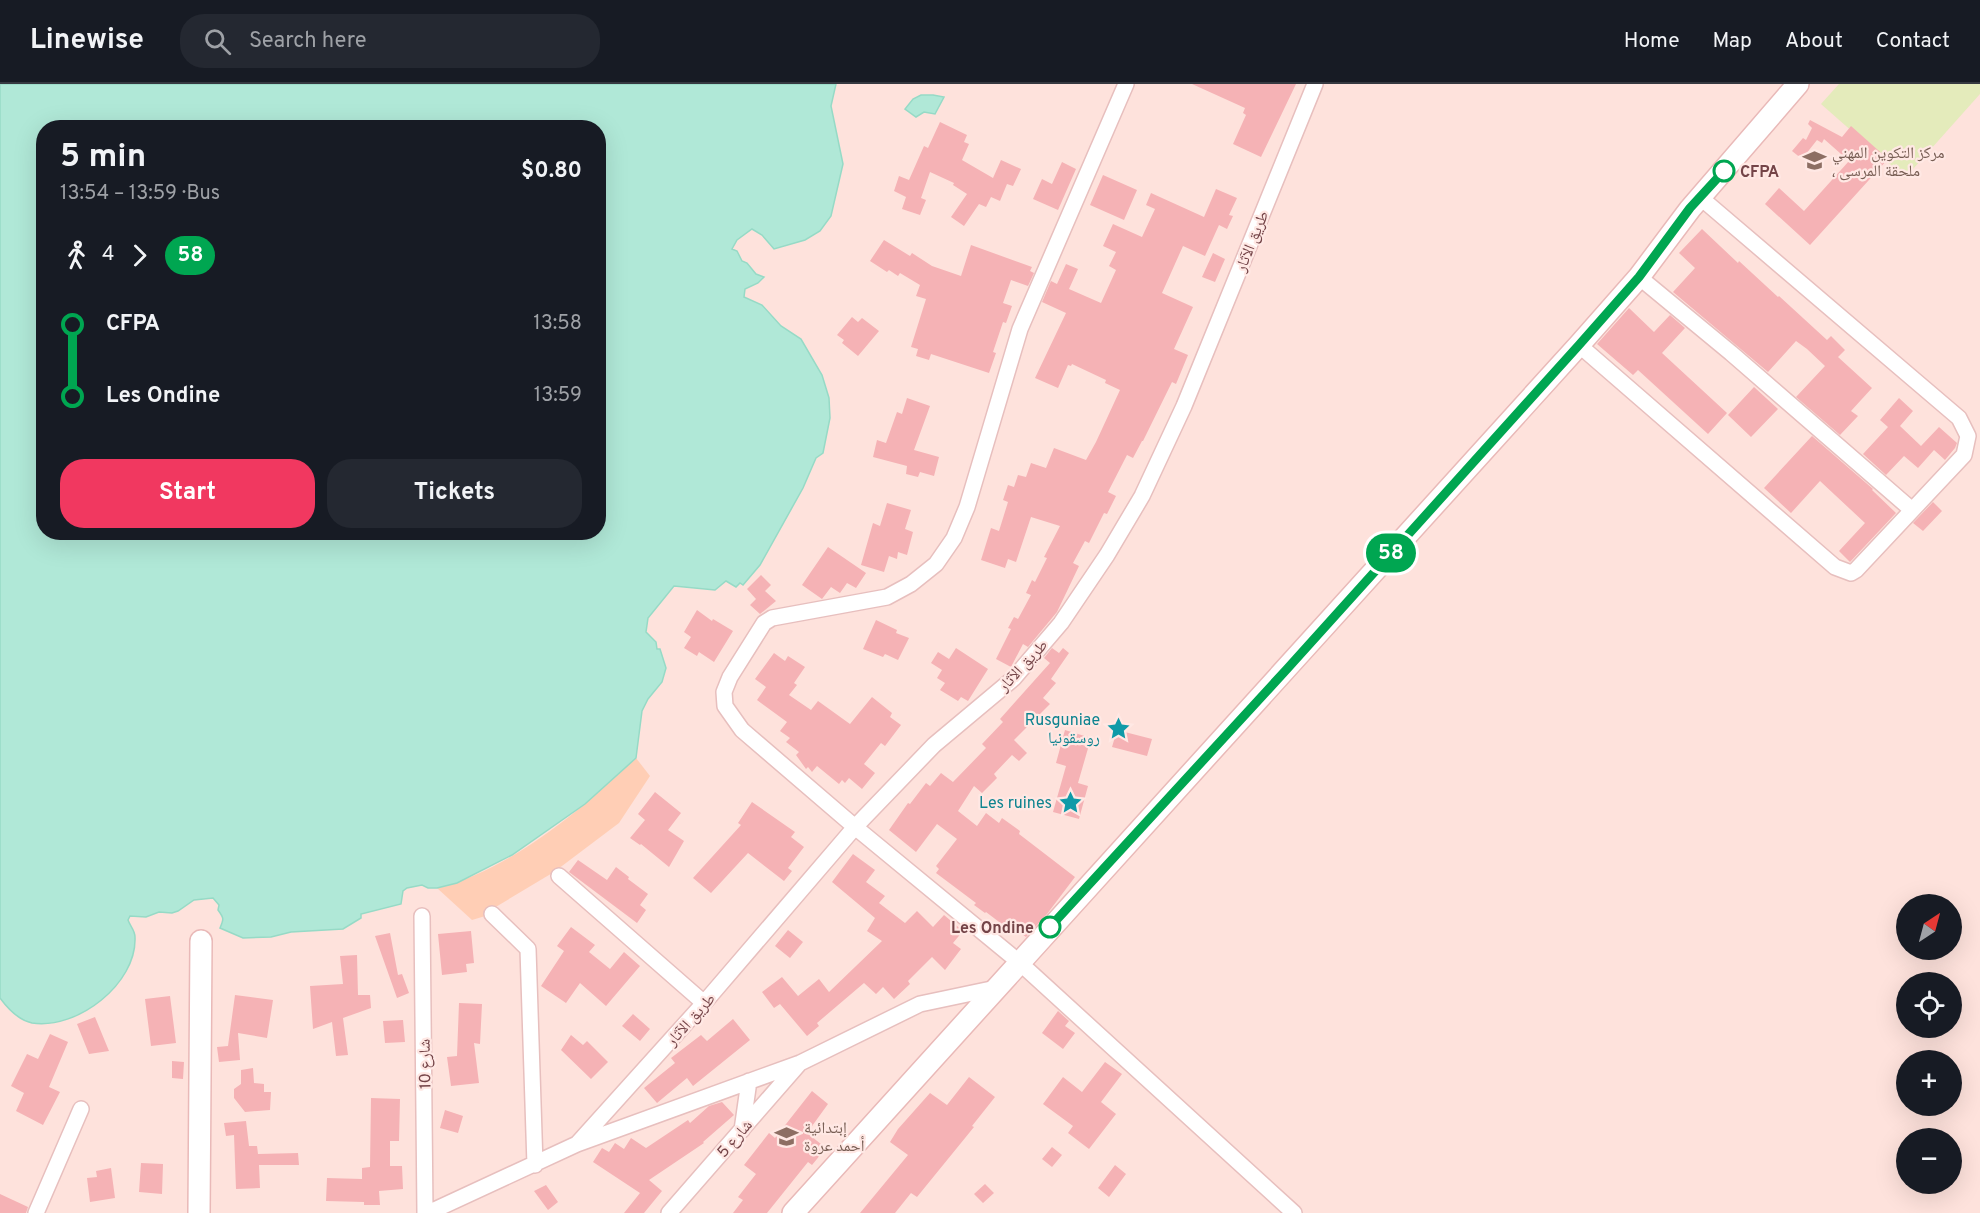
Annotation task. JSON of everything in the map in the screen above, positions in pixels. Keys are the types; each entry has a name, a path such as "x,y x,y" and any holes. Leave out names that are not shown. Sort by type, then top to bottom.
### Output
{"main road":[{"path":"793,1213 1579,345 1639,277 1690,208 1798,84"},
{"path":"199,1213 201,941"}],"street":[{"path":"1126,84 1020,329 967,507 954,538 936,564 911,584 887,597 772,618 764,623 730,677 724,692 725,706 737,724 855,827 1019,962 1294,1213"},
{"name":"طريق الآثار","path":"577,1144 704,1004 855,827 934,745 1014,678 1061,623 1107,555 1142,496 1184,406 1315,84"},
{"path":"1579,345 1835,567 1851,573 1964,455 1968,435 1959,418 1701,198"},
{"path":"1639,277 1731,353 1912,510"},
{"path":"559,876 704,1004"},
{"path":"492,914 528,950 536,1165"},
{"name":"شارع 10","path":"422,916 427,1213"},
{"path":"427,1213 536,1165 577,1144 800,1063 920,1004 996,988"},
{"name":"شارع 5","path":"669,1213 800,1063"},
{"path":"742,1130 749,1081"},
{"path":"36,1213 81,1109"}],"green space":[{"path":"1839,84 1980,84 1980,94 1905,178 1821,104"}],"sand":[{"path":"636,758 650,776 619,823 554,872 494,908 492,914 472,920 437,888 492,867 518,852 569,817"}],"water":[{"path":"0,84 836,84 831,106 843,164 831,216 820,231 805,240 774,249 762,235 752,229 737,240 732,249 737,251 742,261 747,263 756,274 764,277 758,283 745,289 744,297 762,305 781,326 801,339 822,375 829,398 830,418 823,453 816,458 803,488 760,565 743,585 740,583 736,587 726,581 715,590 674,586 648,618 646,632 656,642 657,649 660,649 666,668 662,682 648,699 642,711 636,758 585,804 512,855 457,883 437,888 422,885 407,888 403,891 401,904 361,914 361,918 343,929 243,938 220,928 223,919 218,910 219,905 213,898 194,900 172,913 159,912 146,917 130,916 128,920 135,937 133,954 126,971 115,987 85,1011 67,1019 49,1023 32,1023 14,1014 0,998"},
{"path":"921,95 944,97 935,114 924,112 916,117 905,109 913,99"}],"building":[{"path":"1192,84 1296,84 1261,157 1233,144 1246,115 1243,113 1245,108"},
{"path":"1810,120 1842,137 1851,126 1888,159 1810,245 1765,204 1779,188 1804,211 1849,161 1824,139 1822,143 1817,140 1802,159 1792,151 1803,138 1806,140 1812,128 1808,124"},
{"path":"940,122 967,135 964,142 969,144 962,160 993,178 1001,160 1021,169 1013,186 1007,184 1000,201 991,197 986,207 979,204 964,226 951,217 967,194 953,185 954,183 930,172 921,198 926,200 920,215 902,209 906,197 894,191 899,176 909,180 924,146 928,148"},
{"path":"1062,162 1076,169 1058,210 1033,199 1042,179 1052,184"},
{"path":"1103,175 1137,190 1124,220 1090,205"},
{"path":"1216,189 1237,198 1229,215 1233,216 1227,229 1219,225 1205,256 1183,246 1162,293 1193,307 1174,349 1188,355 1176,384 1172,382 1133,458 1127,455 1108,492 1116,496 1107,514 1104,513 1089,543 1085,541 1073,563 1079,566 1057,612 1028,647 1023,644 1011,667 996,659 1011,629 1008,628 1014,617 1018,619 1031,595 1026,593 1032,580 1035,582 1047,558 1044,557 1060,526 1031,517 1016,562 1008,559 1005,568 981,560 991,528 999,531 1008,502 1003,500 1008,485 1014,487 1018,475 1026,477 1031,463 1046,468 1054,448 1086,460 1120,390 1105,383 1106,380 1072,364 1068,365 1058,388 1035,378 1066,313 1042,302 1051,281 1057,284 1066,264 1078,269 1069,289 1101,303 1116,270 1109,266 1116,252 1103,246 1113,224 1142,237 1155,209 1146,205 1151,193 1204,217"},
{"path":"1702,229 1827,340 1831,336 1845,350 1838,357 1872,388 1851,411 1858,416 1840,435 1796,397 1825,366 1807,349 1796,341 1768,372 1673,292 1695,268 1679,253"},
{"path":"884,240 910,256 912,253 932,266 961,276 971,245 1032,267 1030,271 1034,273 1028,286 1011,280 1003,303 1012,306 1006,323 1003,322 989,373 931,354 929,360 916,356 918,349 911,347 926,299 916,296 920,285 900,273 898,276 889,270 887,272 870,261"},
{"path":"1213,253 1225,259 1215,282 1202,277"},
{"path":"1629,308 1654,332 1670,315 1685,328 1662,353 1727,413 1708,434 1638,370 1633,375 1597,344"},
{"path":"852,317 858,322 862,318 879,331 858,356 842,343 844,340 837,335"},
{"path":"1754,387 1778,409 1751,437 1728,415"},
{"path":"907,398 930,406 914,450 939,457 934,476 920,472 918,477 906,474 907,466 873,457 877,440 886,443 897,412 902,414"},
{"path":"1899,398 1913,411 1900,426 1921,446 1939,427 1957,443 1945,460 1934,450 1918,468 1904,456 1886,475 1863,454 1888,427 1880,420"},
{"path":"1812,436 1873,489 1896,513 1850,562 1839,551 1865,523 1820,481 1791,513 1764,488"},
{"path":"1933,502 1942,511 1923,531 1913,523"},
{"path":"887,503 911,510 905,529 913,532 907,555 898,552 897,559 889,556 884,572 861,565 873,523 880,526"},
{"path":"828,547 866,573 856,588 847,583 840,593 831,587 822,599 802,585"},
{"path":"761,575 771,585 765,591 776,601 760,614 750,605 756,599 747,589"},
{"path":"697,610 712,621 713,619 733,631 714,662 699,652 697,656 684,648 691,637 684,632"},
{"path":"876,620 897,630 896,633 909,638 898,660 885,654 883,657 863,649"},
{"path":"956,648 988,669 968,701 961,697 958,701 940,690 945,683 937,678 942,670 931,663 938,652 949,659"},
{"path":"1052,648 1059,653 1063,648 1069,653 1051,679 1056,683 1043,698 1050,704 1014,740 1027,753 1019,761 1012,755 994,774 997,778 982,793 974,786 958,811 977,826 986,813 999,823 1002,818 1075,877 1026,937 1009,925 1007,928 985,913 974,905 976,903 936,873 939,869 936,866 957,839 937,824 916,852 889,830 926,783 930,786 941,773 953,782 986,748 982,744 1003,722 1000,719 1050,663 1044,658"},
{"path":"774,653 785,661 788,656 805,667 794,683 797,685 789,695 811,710 818,701 850,724 872,697 892,713 890,717 901,725 885,746 881,743 864,764 875,773 862,789 849,778 845,783 842,780 839,784 817,766 812,772 808,767 806,769 796,755 799,752 786,742 790,738 780,731 787,722 757,700 766,687 755,679"},
{"path":"1065,730 1091,738 1078,783 1088,786 1079,819 1053,812 1066,766 1056,763"},
{"path":"1117,730 1152,739 1147,756 1112,747"},
{"path":"655,792 681,813 668,830 684,841 669,867 630,838 645,820 638,814"},
{"path":"752,802 795,832 791,837 804,847 788,868 792,871 784,881 748,853 711,893 693,878 741,825 738,823"},
{"path":"853,854 875,870 866,882 885,896 879,903 905,923 917,911 933,927 944,915 963,931 953,943 961,949 945,970 932,957 908,981 910,984 894,999 883,987 876,994 864,983 817,1023 819,1026 807,1036 780,1004 774,1008 762,992 782,977 798,996 819,979 829,992 882,941 867,931 875,918 832,882"},
{"path":"578,860 607,880 616,867 648,894 640,905 646,910 637,923 569,872"},
{"path":"571,927 595,945 589,952 610,969 624,952 640,966 606,1006 580,983 566,1003 541,986 564,951 557,946"},
{"path":"788,930 803,942 790,958 775,946"},
{"path":"471,931 474,963 466,964 467,972 442,975 438,934"},
{"path":"390,933 398,975 402,974 409,993 397,998 375,936"},
{"path":"357,955 358,995 370,995 371,1008 343,1018 348,1055 336,1056 332,1022 313,1029 310,986 343,984 340,956"},
{"path":"235,995 273,1000 267,1038 238,1033 240,1060 219,1062 217,1047 228,1046"},
{"path":"170,996 176,1043 151,1046 145,999"},
{"path":"459,1003 482,1004 480,1044 474,1043 479,1083 451,1086 447,1057 457,1056"},
{"path":"1058,1011 1069,1021 1065,1026 1075,1033 1063,1049 1042,1033"},
{"path":"633,1014 650,1029 640,1041 622,1026"},
{"path":"95,1017 109,1051 89,1054 77,1024"},
{"path":"733,1019 750,1040 693,1086 687,1078 657,1103 644,1088 675,1063 671,1058 701,1035 707,1041"},
{"path":"403,1020 405,1042 385,1043 383,1021"},
{"path":"50,1034 68,1042 49,1087 60,1092 43,1125 16,1111 24,1093 11,1086 27,1054 38,1059"},
{"path":"571,1035 583,1045 587,1041 608,1062 591,1079 561,1050"},
{"path":"172,1061 184,1062 183,1079 172,1078"},
{"path":"1105,1062 1122,1074 1101,1102 1116,1114 1089,1149 1068,1133 1073,1126 1043,1104 1063,1077 1082,1092"},
{"path":"253,1068 254,1083 264,1084 264,1092 271,1092 270,1110 245,1112 234,1098 234,1089 241,1084 241,1070"},
{"path":"969,1077 995,1097 972,1126 974,1127 917,1197 911,1193 895,1213 860,1213 908,1155 890,1142 898,1129 930,1093 947,1105"},
{"path":"812,1091 828,1104 807,1133 826,1148 812,1165 808,1162 767,1213 733,1213 743,1200 738,1197 756,1174 744,1165 769,1133 775,1138"},
{"path":"371,1098 400,1099 399,1141 390,1141 390,1166 402,1166 403,1189 379,1191 380,1205 364,1205 364,1202 326,1201 327,1178 362,1179 362,1168 370,1167"},
{"path":"722,1102 734,1115 704,1143 649,1180 662,1191 644,1213 624,1213 640,1193 593,1162 602,1148 609,1152 615,1143 624,1149 631,1138 646,1148 688,1120 690,1123 709,1106"},
{"path":"445,1110 463,1116 458,1133 440,1128"},
{"path":"246,1121 249,1146 257,1146 258,1154 298,1153 299,1165 259,1165 260,1188 236,1189 234,1135 226,1136 224,1123"},
{"path":"1052,1147 1062,1155 1052,1167 1042,1159"},
{"path":"141,1163 163,1164 162,1194 139,1192"},
{"path":"1115,1165 1126,1174 1109,1197 1098,1188"},
{"path":"111,1168 115,1198 90,1202 87,1178 97,1177 96,1171"},
{"path":"985,1184 994,1193 983,1203 974,1194"},
{"path":"546,1185 558,1202 548,1210 534,1191"},
{"path":"0,1194 28,1207 26,1213 0,1213"}],"bus line":[{"name":"58","path":"1050,927 1287,669 1579,345 1639,277 1690,208 1724,171"}],"place":[{"name":"مركز التكوين المهني ، ملحقة المرسى","path":"1814,161"},
{"name":"CFPA","path":"1724,171"},
{"name":"Rusguniae روسقونيا","path":"1118,728"},
{"name":"Les ruines","path":"1070,802"},
{"name":"Les Ondine","path":"1050,927"},
{"name":"إبتدائية أحمد عروة","path":"786,1136"}]}
